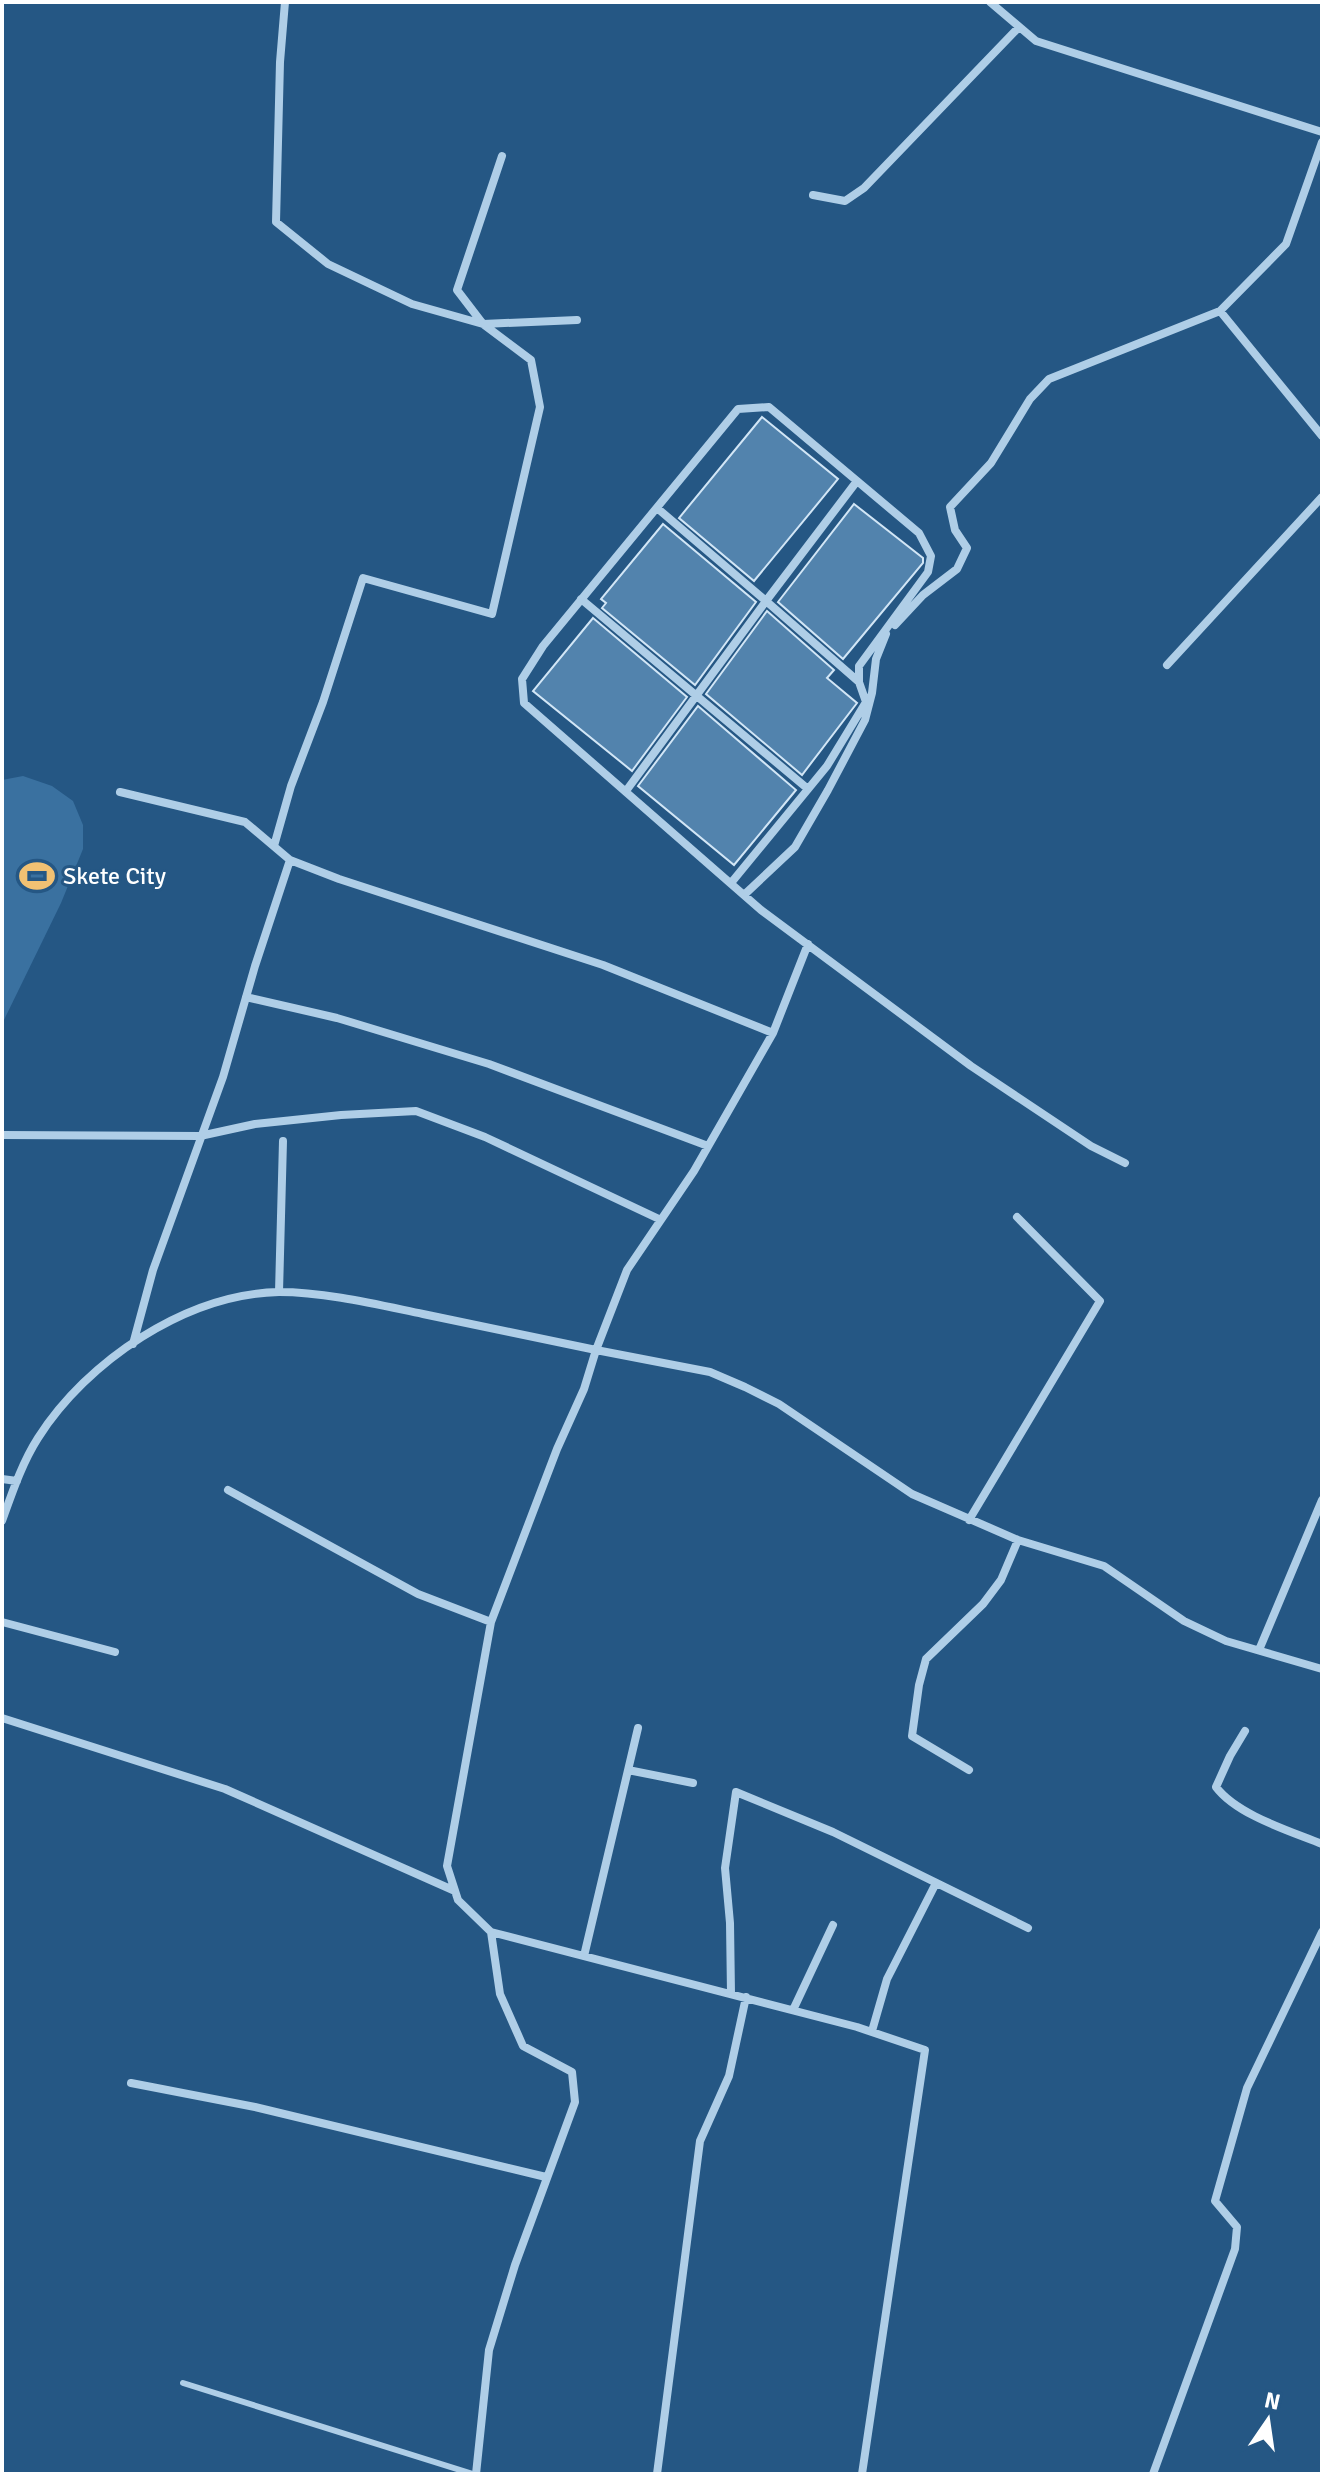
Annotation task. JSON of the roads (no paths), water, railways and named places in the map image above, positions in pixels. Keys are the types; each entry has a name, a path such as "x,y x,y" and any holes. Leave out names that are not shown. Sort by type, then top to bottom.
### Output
{"street":[{"path":"285,2 280,62 276,222 328,264 412,304 483,324 577,320"},
{"path":"990,2 1036,41 1322,132"},
{"path":"813,195 845,201 864,188 1019,27"},
{"path":"744,895 795,847 828,790 865,720 876,659 886,635 923,595 957,569 967,548 955,530 950,507 991,463 1030,399 1049,379 1220,311 1286,244 1322,142"},
{"path":"274,846 291,786 323,702 363,578 492,614 540,407 531,360 483,324 457,290 502,156"},
{"path":"1220,311 1322,436"},
{"path":"731,883 827,766 866,702 859,682 859,666 928,572 931,556 919,533 769,407 738,409 543,646 522,679 524,703 761,910 971,1066 1091,1146 1125,1163"},
{"path":"626,791 857,481"},
{"path":"1167,665 1322,497"},
{"path":"657,508 859,682"},
{"path":"581,599 808,789"},
{"path":"120,792 245,822 290,860 339,879 603,965 773,1033"},
{"path":"133,1344 153,1270 223,1077 290,860"},
{"path":"808,944 773,1033 708,1146 627,1270 584,1389 557,1449 491,1622 447,1866 458,1900 491,1932 872,2031 925,2050 862,2474"},
{"path":"246,997 337,1018 489,1064 708,1146"},
{"path":"2,1135 200,1136 255,1124 416,1111 485,1137 659,1219"},
{"path":"279,1292 283,1141"},
{"path":"969,1520 1100,1301 1017,1217"},
{"path":"2,1521 37,1439 66,1399 133,1344 183,1314 223,1300 279,1292 359,1301 697,1369 779,1404 912,1494 1018,1540 1104,1566 1184,1621 1226,1641 1322,1669"},
{"path":"2,1479 17,1481"},
{"path":"228,1490 418,1594 491,1622"},
{"path":"1259,1650 1322,1500"},
{"path":"969,1770 912,1736 919,1685 926,1659 983,1604 1001,1580 1018,1540"},
{"path":"2,1622 115,1652"},
{"path":"2,1718 225,1789 455,1891"},
{"path":"584,1956 638,1728"},
{"path":"1245,1731 1216,1787 1221,1794 1257,1817 1322,1844"},
{"path":"628,1770 693,1783"},
{"path":"731,1994 725,1868 736,1792 833,1832 1028,1928"},
{"path":"872,2031 887,1979 936,1883"},
{"path":"793,2010 833,1925"},
{"path":"474,2474 489,2350 546,2177 575,2102 572,2072 523,2046 500,1994 491,1932"},
{"path":"1153,2474 1235,2249 1237,2227 1215,2201 1247,2088 1322,1932"},
{"path":"657,2474 700,2141 729,2076 746,1997"},
{"path":"131,2083 255,2107 546,2177"}],"lane":[{"path":"183,2383 474,2474"}],"place":[{"name":"Skete City","path":"37,876"}]}
